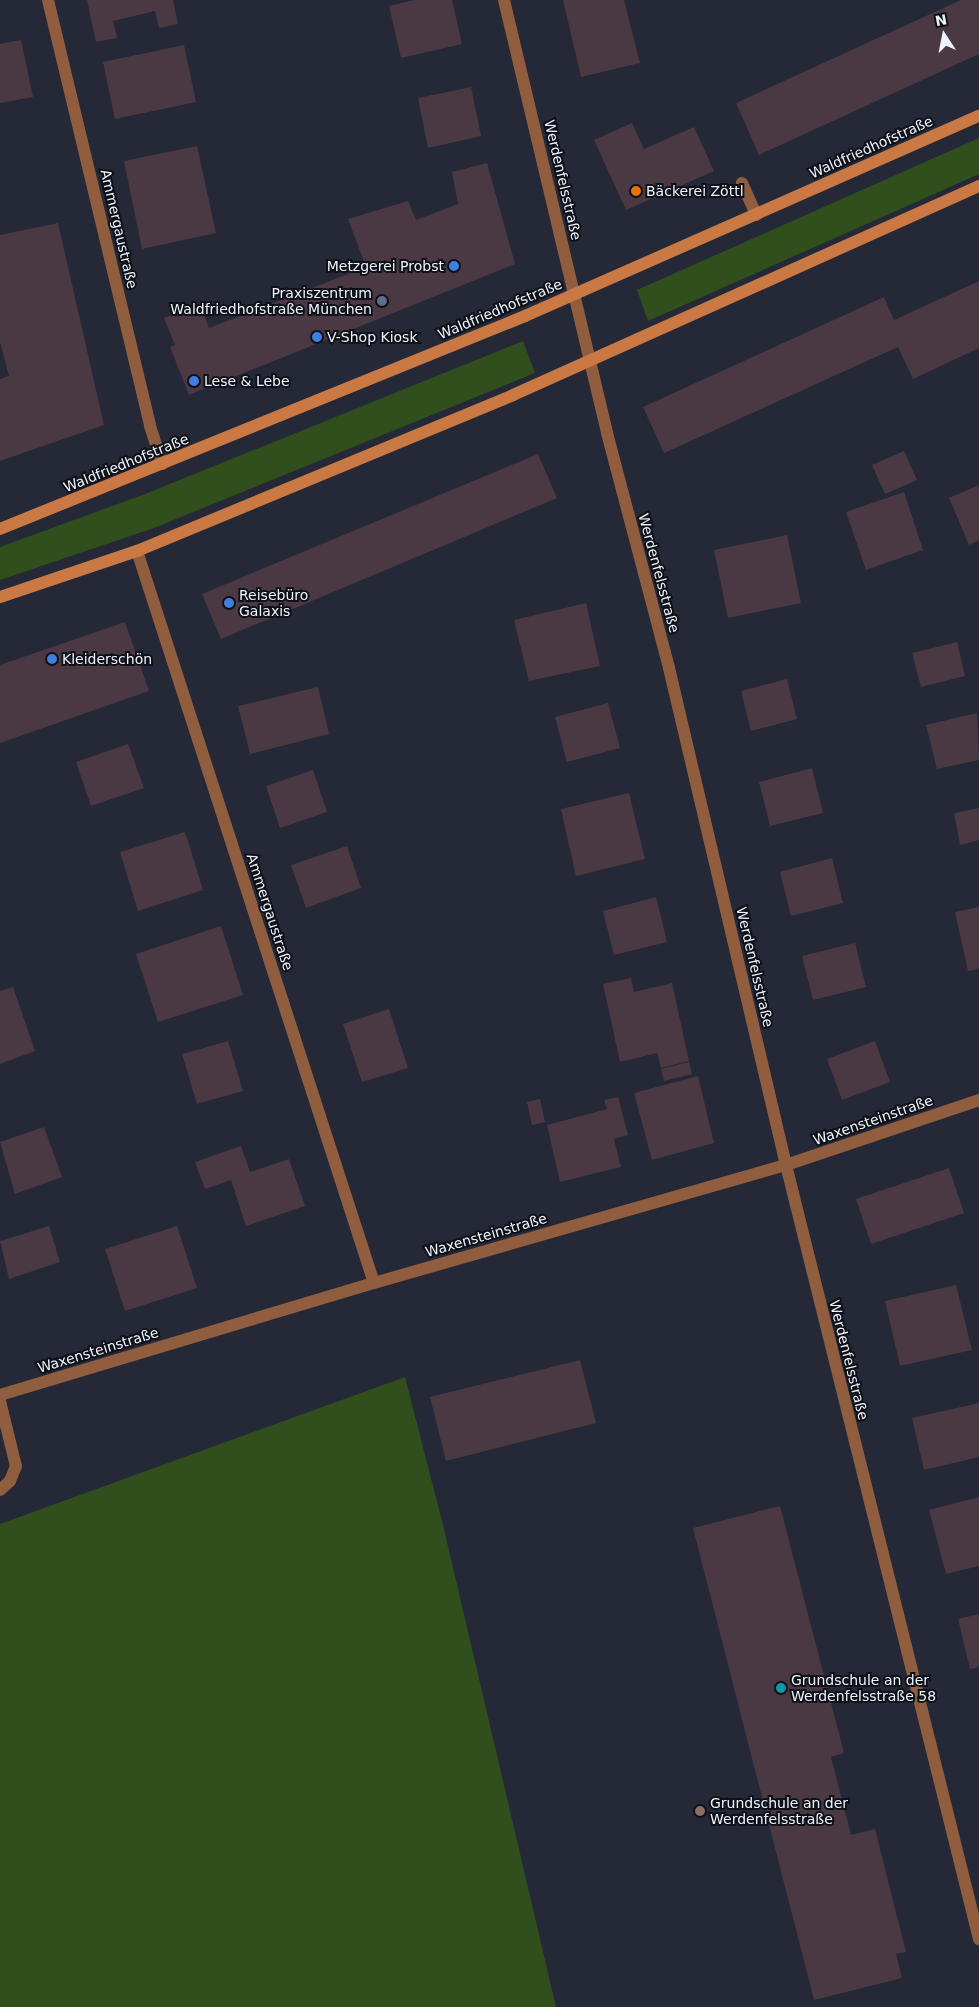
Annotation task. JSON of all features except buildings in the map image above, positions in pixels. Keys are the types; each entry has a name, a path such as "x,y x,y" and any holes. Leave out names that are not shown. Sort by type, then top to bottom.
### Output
{"main road":[{"name":"Waldfriedhofstraße","path":"0,529 574,294 979,116"},
{"path":"0,597 137,551 590,362 979,186"}],"street":[{"name":"Ammergaustraße","path":"48,0 150,426 162,464"},
{"name":"Werdenfelsstraße","path":"504,0 590,362 669,668 786,1165 979,1939"},
{"path":"742,182 756,215"},
{"name":"Ammergaustraße","path":"137,551 374,1283"},
{"name":"Waxensteinstraße","path":"0,1395 374,1283 786,1165 979,1100"},
{"path":"0,1401 16,1466 10,1481 0,1490"}],"green space":[{"path":"979,138 979,174 648,321 637,290"},
{"path":"523,341 535,373 154,528 0,580 0,547 145,494"},
{"path":"405,1377 443,1525 556,2007 0,2007 0,1524"}],"place":[{"name":"Bäckerei Zöttl","path":"636,191"},
{"name":"Metzgerei Probst","path":"454,266"},
{"name":"Praxiszentrum Waldfriedhofstraße München","path":"382,301"},
{"name":"V-Shop Kiosk","path":"317,337"},
{"name":"Lese & Lebe","path":"194,381"},
{"name":"Reisebüro Galaxis","path":"229,603"},
{"name":"Kleiderschön","path":"52,659"},
{"name":"Grundschule an der Werdenfelsstraße 58","path":"781,1688"},
{"name":"Grundschule an der Werdenfelsstraße","path":"700,1811"}]}
